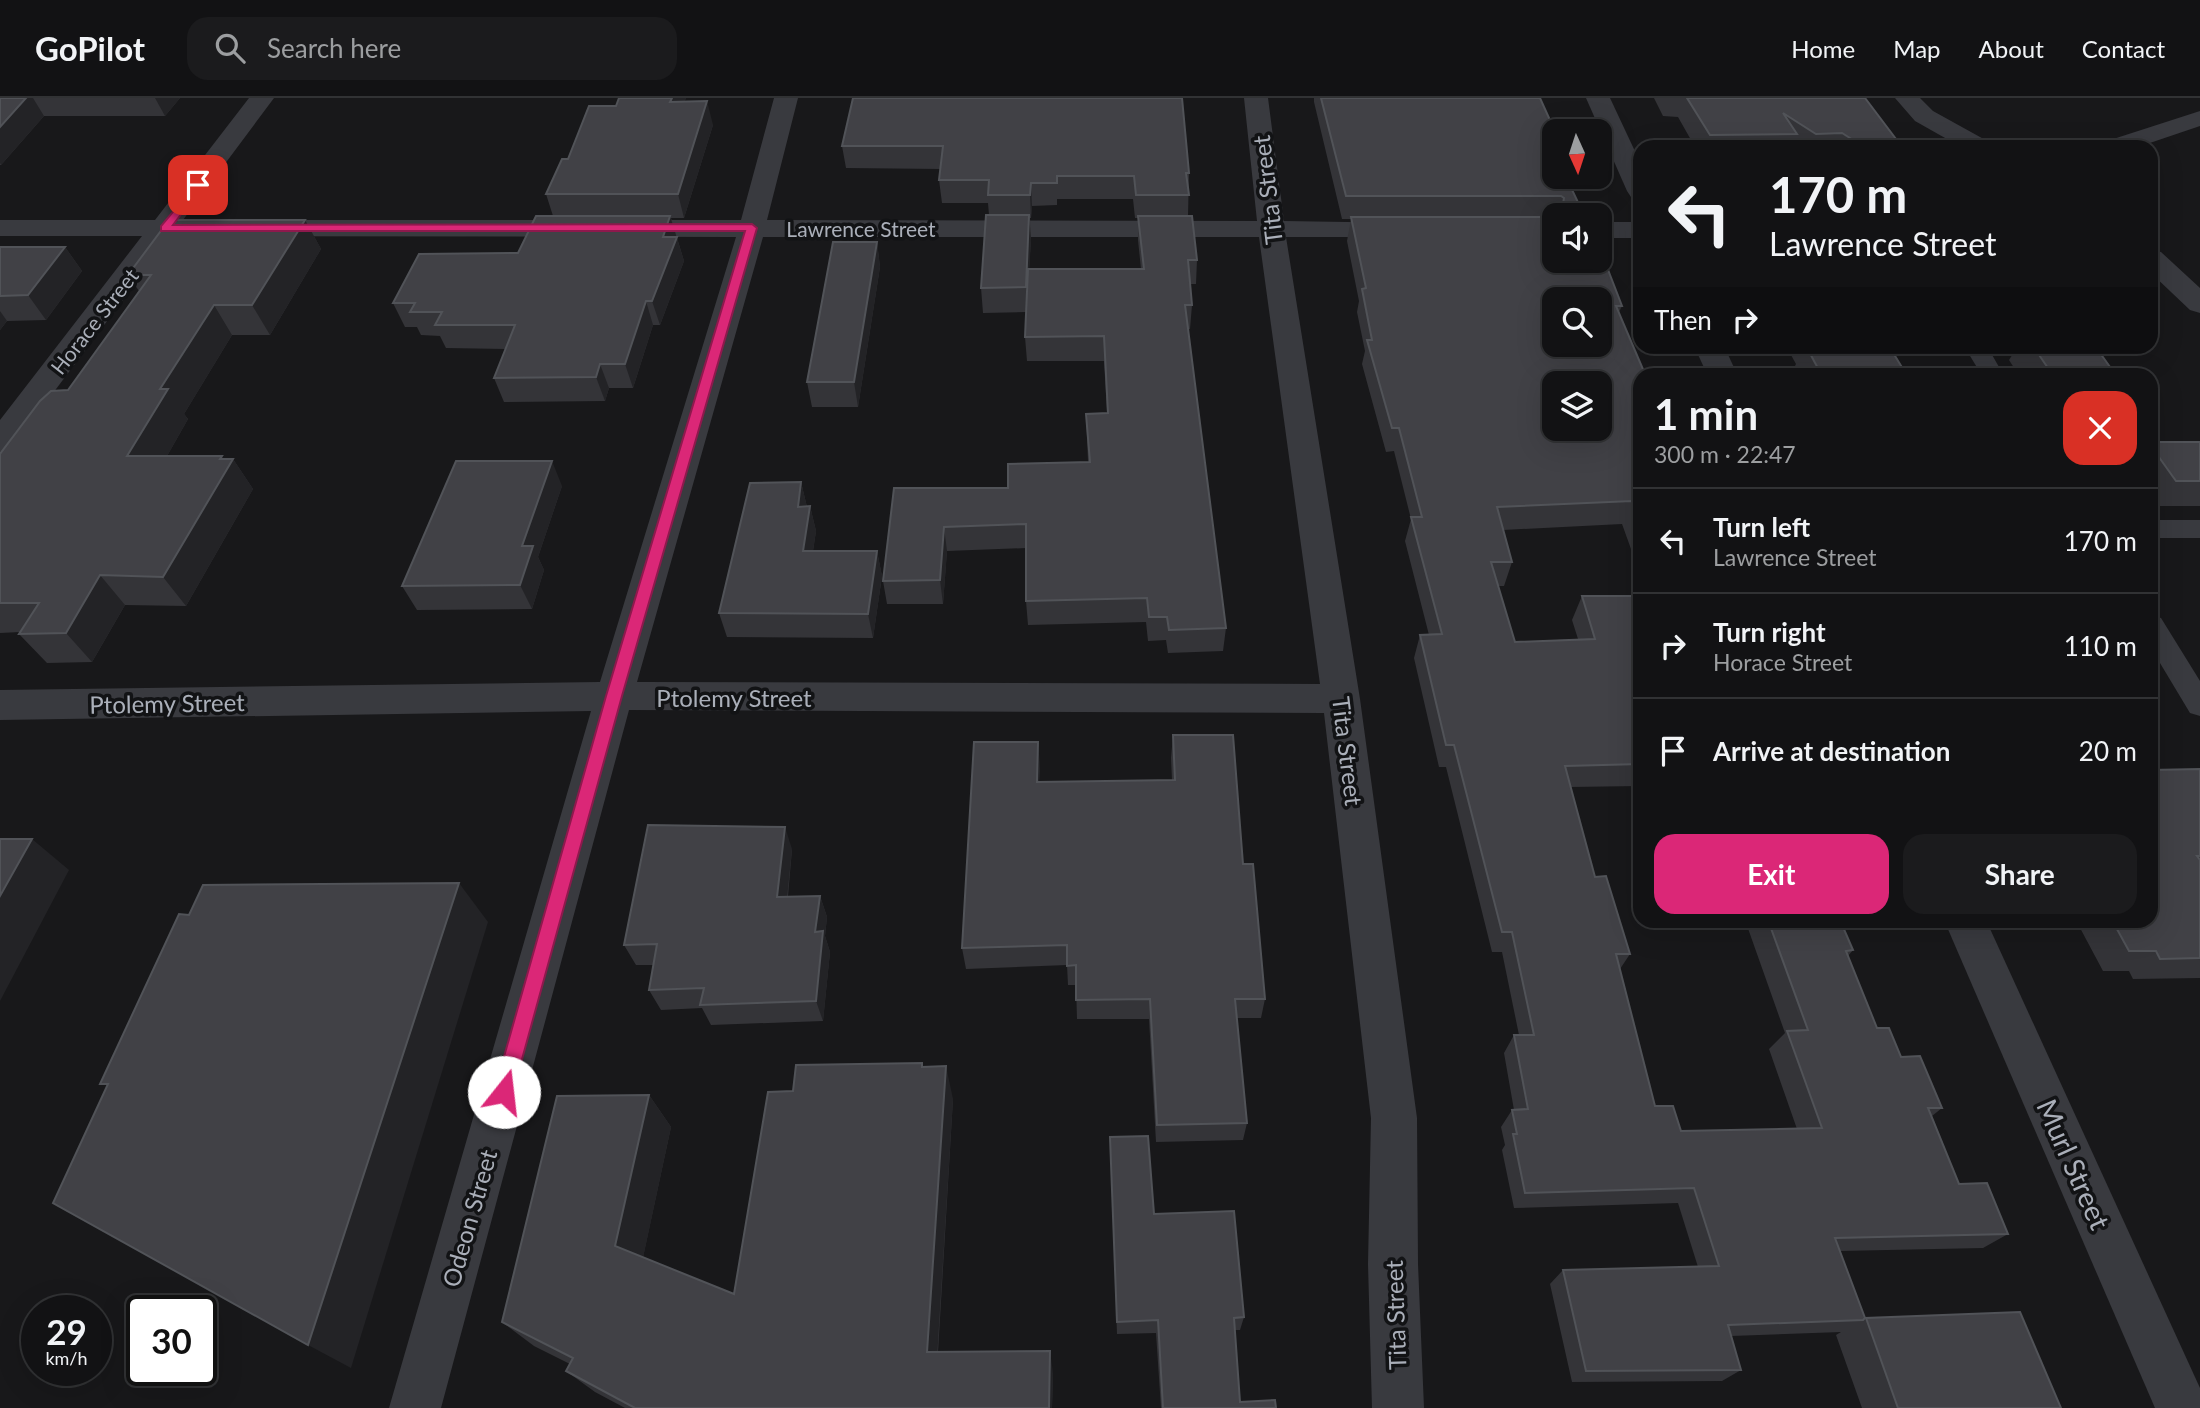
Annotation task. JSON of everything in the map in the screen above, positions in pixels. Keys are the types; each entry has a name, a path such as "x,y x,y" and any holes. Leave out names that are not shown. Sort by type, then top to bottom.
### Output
{"street":[{"name":"Horace Street","path":"0,442 165,229 262,98"},
{"name":"Odeon Street","path":"415,1408 614,696 752,228 786,98"},
{"name":"Tita Street","path":"1256,98 1271,228 1341,699 1394,1118 1393,1264 1398,1408"},
{"path":"1598,98 1633,176"},
{"path":"1908,98 1924,116 1967,140"},
{"path":"2171,98 2197,120"},
{"path":"2135,140 2197,120"},
{"name":"Lawrence Street","path":"0,228 1433,229"},
{"path":"1612,230 1633,230"},
{"path":"2158,265 2200,304"},
{"name":"Ptolemy Street","path":"0,705 614,696 1341,699"},
{"name":"Murl Street","path":"1969,928 2182,1408"}],"lane":[{"path":"2158,529 2200,529"},
{"path":"2158,636 2200,705"}],"building":[{"path":"0,98 26,98 0,127"},
{"path":"619,98 672,98 670,102 707,101 678,194 546,194 562,159 568,159 589,106 616,106"},
{"path":"853,98 1182,98 1189,195 1136,195 1134,176 1057,176 1057,183 1031,183 1030,195 988,195 989,180 939,180 943,146 842,146"},
{"path":"1321,98 1540,98 1549,119 1542,119 1542,189 1572,189 1578,203 1563,203 1564,198 1561,196 1346,196"},
{"path":"1687,98 1865,98 1897,140 1853,140 1842,133 1816,134 1783,113 1797,134 1710,135"},
{"path":"986,215 1029,215 1026,287 981,288"},
{"path":"536,216 670,216 663,237 677,237 652,301 646,301 625,364 600,364 596,377 494,378 515,325 435,325 442,312 410,312 415,303 393,303 419,254 518,253"},
{"path":"1138,216 1192,216 1197,260 1188,260 1192,305 1185,305 1226,628 1169,630 1167,617 1149,617 1147,598 1026,601 1026,524 944,527 940,580 883,581 894,488 1008,488 1008,464 1090,462 1086,414 1108,413 1104,336 1025,337 1028,269 1144,269"},
{"path":"1351,217 1542,217 1542,273 1609,273 1622,306 1616,306 1633,346 1633,354 1636,354 1642,368 1633,368 1633,504 1632,501 1497,507 1512,562 1491,562 1515,642 1595,639 1582,596 1633,596 1633,764 1565,766 1595,877 1606,876 1630,954 1616,954 1655,1106 1673,1106 1681,1131 1822,1128 1787,1031 1808,1030 1771,928 1843,928 1853,950 1846,951 1877,1028 1889,1028 1901,1057 1920,1056 1942,1108 1928,1108 1959,1184 1987,1183 2008,1234 1835,1238 1865,1318 1863,1320 1728,1325 1741,1370 1586,1371 1563,1270 1719,1266 1694,1188 1525,1193 1513,1134 1517,1134 1512,1110 1528,1109 1514,1035 1534,1035 1512,932 1502,932 1454,745 1446,745 1420,635 1442,634 1411,517 1422,517 1399,428 1392,428 1367,340 1372,340 1362,289 1366,288"},
{"path":"169,220 305,220 252,305 214,305 160,389 168,389 127,456 222,456 220,459 233,459 163,577 100,575 66,633 19,634 39,603 0,603 0,454 40,401 51,391 68,390 151,275 128,275"},
{"path":"833,242 877,242 854,382 807,382"},
{"path":"0,247 65,247 28,295 0,296"},
{"path":"1810,354 1894,354 1902,368 1818,368"},
{"path":"2038,354 2101,354 2111,368 2048,368"},
{"path":"2158,442 2200,442 2200,481 2176,481 2158,456"},
{"path":"456,461 552,461 522,546 533,546 520,585 402,586"},
{"path":"801,482 798,507 810,506 803,551 877,551 868,614 719,613 750,483"},
{"path":"1173,735 1233,735 1243,864 1253,864 1265,999 1235,999 1247,1123 1157,1125 1150,999 1076,1000 1076,965 1067,966 1067,945 962,948 974,742 1038,742 1037,782 1175,780"},
{"path":"2200,769 2200,856 2197,856 2200,860 2200,958 2160,959 2156,951 2129,951 2116,928 2158,928 2158,770"},
{"path":"648,825 785,827 777,897 820,896 815,932 823,931 816,1001 700,1005 704,988 649,990 657,944 624,945"},
{"path":"0,839 32,839 0,896"},
{"path":"459,883 308,1345 53,1203 108,1084 100,1084 179,914 189,915 203,885"},
{"path":"922,1063 922,1067 946,1066 927,1352 1050,1351 1049,1408 635,1408 566,1371 573,1358 502,1322 557,1096 649,1095 615,1246 734,1294 768,1092 793,1091 796,1065"},
{"path":"1148,1136 1154,1214 1234,1211 1244,1317 1234,1318 1240,1402 1275,1400 1276,1408 1163,1408 1158,1320 1117,1322 1110,1137"},
{"path":"2020,1312 2061,1408 1898,1408 1866,1318"}],"route":[{"path":"198,185 165,229 752,228 614,696 504,1092"}]}
